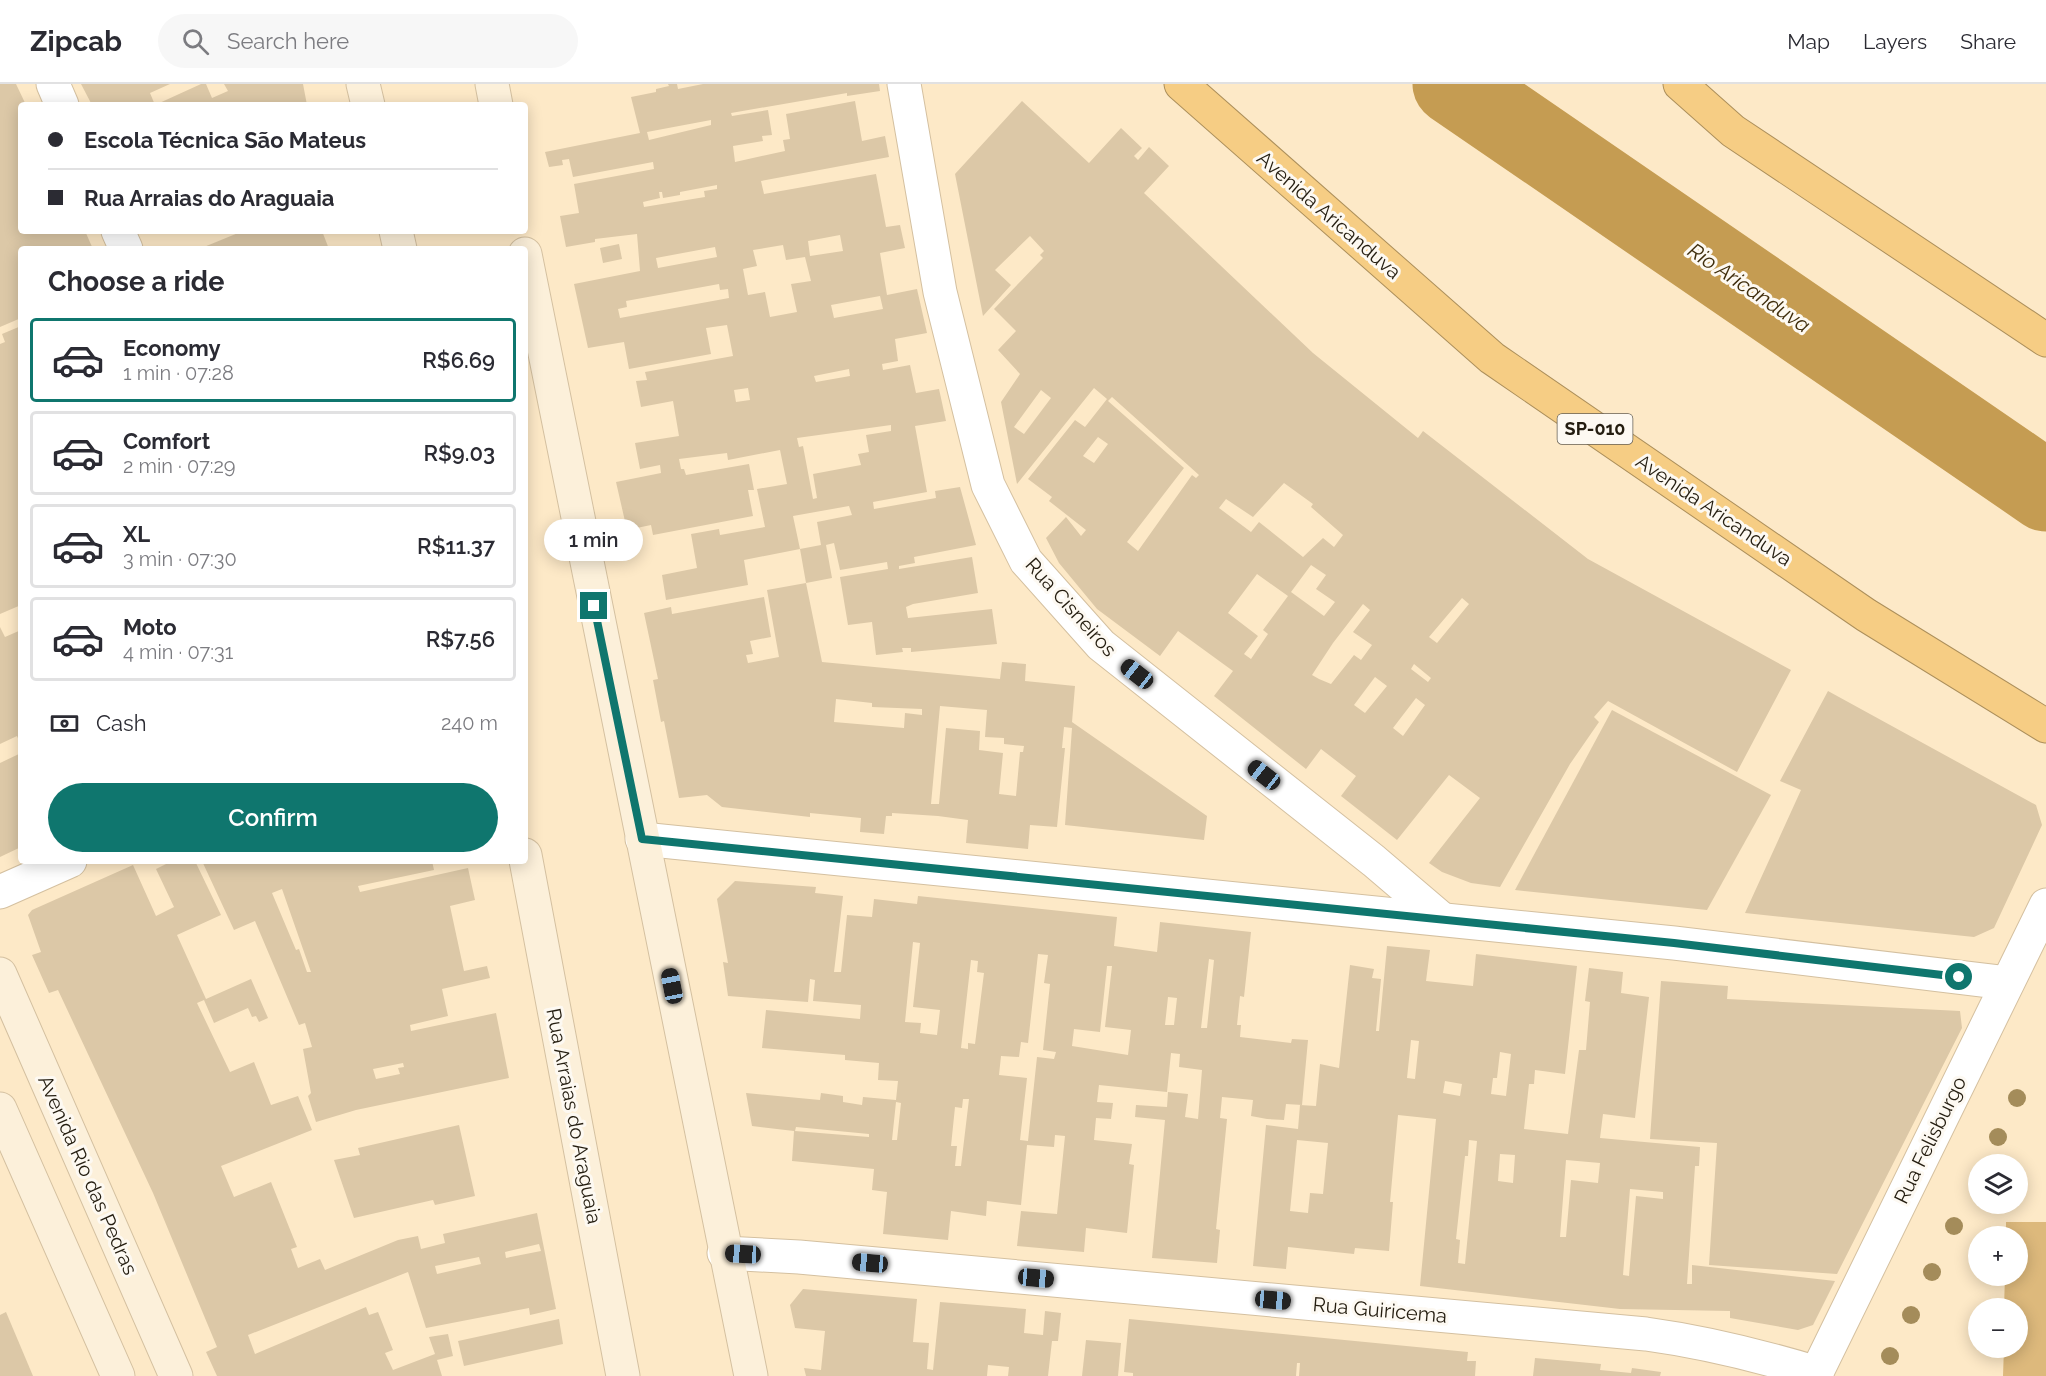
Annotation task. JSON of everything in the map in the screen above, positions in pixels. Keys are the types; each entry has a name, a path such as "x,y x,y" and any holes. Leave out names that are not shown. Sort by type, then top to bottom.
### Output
{"highway":[{"name":"Avenida Aricanduva","path":"1181,84 1492,358 1866,615 2046,726"},
{"path":"1680,84 1734,131 2046,340"}],"main road":[{"path":"363,84 367,102"},
{"path":"492,84 495,102"},
{"path":"528,269 724,1253 751,1376"},
{"name":"Rua Arraias do Araguaia","path":"527,864 623,1376"},
{"name":"Avenida Rio das Pedras","path":"0,974 176,1376"},
{"path":"0,1109 118,1376"}],"street":[{"path":"53,84 61,102"},
{"name":"Rua Cisneiros","path":"904,84 940,292 988,485 1026,561 1101,645 1374,861 1443,919"},
{"path":"642,839 1443,919 2007,983"},
{"path":"0,892 63,864"},
{"name":"Rua Felisburgo","path":"1816,1375 2046,905"},
{"name":"Rua Guiricema","path":"724,1253 799,1257 1646,1334 1690,1340 1774,1360 1816,1375"}],"shaded area":[{"path":"2006,1222 2046,1222 2046,1376 2003,1376 2004,1358 2028,1358 2028,1298 2004,1298 2005,1286 2028,1286 2028,1226 2006,1226"}],"building":[{"path":"0,84 16,84 25,102 18,102 18,234 86,234 92,246 18,246 18,319 0,327"},
{"path":"81,84 170,84 150,93 154,102 90,102"},
{"path":"201,84 206,84 212,98 228,91 224,84 303,84 306,102 162,102"},
{"path":"668,84 677,84 678,89 703,84 879,84 880,91 847,96 847,93 731,113 732,116 768,110 772,135 762,136 763,141 733,146 735,162 785,151 783,140 790,139 786,114 855,101 862,141 885,136 889,157 761,181 764,194 876,174 886,227 900,225 905,248 880,253 887,295 917,289 927,333 895,339 898,361 882,364 883,370 910,365 916,393 939,389 946,421 915,426 927,492 873,502 874,509 936,498 935,491 960,487 976,545 914,557 915,563 899,566 899,569 972,557 978,593 913,604 906,607 908,618 992,609 997,644 911,652 911,648 902,648 903,652 876,655 872,622 848,625 840,577 888,569 887,562 840,570 834,543 826,545 832,578 806,583 800,549 744,560 748,585 666,600 662,575 697,568 691,534 719,529 720,535 765,527 757,489 787,484 780,450 728,460 727,453 679,459 681,469 684,469 686,475 749,464 754,490 748,490 753,516 653,535 651,525 627,530 616,482 661,473 660,465 640,469 635,443 679,436 673,401 641,407 636,381 647,380 645,372 733,356 727,325 706,328 711,354 629,369 624,342 588,348 574,284 640,271 637,234 595,239 595,242 566,247 560,216 579,213 574,184 654,169 653,162 573,177 569,159 562,160 563,165 549,167 545,152 640,133 631,97 656,92 656,89 669,86","holes":["711,120 711,125 649,140 647,132","717,185 717,189 704,191 705,197 644,207 643,202 660,198 659,192 662,192 663,198 680,195 680,192","840,235 843,251 810,256 808,241","783,245 786,260 805,257 811,281 791,284 797,312 770,317 765,292 748,295 743,269 757,266 753,250","715,247 717,257 658,268 656,258","719,284 720,290 728,289 729,298 620,318 618,309 627,307 626,301","880,296 883,309 834,318 831,305","849,369 850,376 816,382 814,376","748,388 750,400 736,402 734,390","891,425 891,431 866,435 869,452 858,454 861,465 813,474 817,498 813,499 803,446 799,447 797,438","849,506 852,515 817,522 821,545 800,549 793,516"]},
{"path":"1022,101 1089,163 1121,128 1142,148 1134,156 1138,160 1149,147 1169,166 1144,193 1313,353 1418,438 1423,431 1588,559 1791,670 1737,772 1608,701 1594,717 1599,722 1570,764 1500,887 1471,883 1442,872 1429,863 1480,798 1449,775 1397,840 1341,796 1356,776 1321,749 1306,769 1214,696 1233,671 1178,631 1160,656 1097,609 1059,563 1046,538 1066,517 1081,536 1086,530 1049,501 1052,497 1028,479 1075,420 1085,427 1107,399 1094,388 1017,484 1001,402 1020,374 998,350 1016,331 994,309 1043,258 1040,255 1044,251 1030,236 995,270 1011,285 983,316 955,174","holes":["1041,390 1051,398 1024,434 1014,427","1112,397 1199,475 1196,478 1192,475 1138,551 1127,542 1184,468 1108,401","1098,437 1108,444 1094,463 1083,456","1284,483 1313,504 1311,507 1343,535 1334,547 1323,538 1303,557 1259,522 1251,532 1219,508 1226,499 1253,517","1311,565 1326,575 1316,589 1335,602 1324,616 1291,592","1257,574 1288,596 1263,630 1268,634 1251,659 1244,654 1258,636 1228,613","1462,598 1469,604 1437,643 1429,637","1363,604 1370,610 1353,632 1372,645 1361,660 1354,655 1331,684 1312,675","1414,664 1431,678 1428,682 1411,669","1375,677 1387,686 1365,713 1354,705","1416,698 1425,705 1403,736 1393,728"]},
{"path":"236,234 323,234 328,246 206,246"},
{"path":"619,244 622,259 603,263 600,248"},
{"path":"18,327 18,606 0,614 0,344 5,342 2,334"},
{"path":"806,583 822,662 1000,679 1002,662 1026,664 1025,681 1075,686 1072,722 1207,816 1204,840 1065,825 1072,728 1064,727 1062,748 1065,748 1057,827 1030,825 1028,849 966,843 968,820 892,813 892,816 886,816 884,834 860,832 861,818 810,813 810,817 722,807 707,795 679,798 664,721 661,722 653,680 658,679 644,613 671,607 672,614 764,597 771,637 750,641 753,654 746,655 748,663 779,657 767,590","holes":["836,699 872,703 872,707 922,709 922,715 905,713 904,728 834,722","940,706 987,710 985,737 1004,738 1004,744 1024,746 1023,752 1020,752 1016,796 999,794 1003,753 979,750 980,731 946,728 939,804 931,804"]},
{"path":"0,627 5,637 18,631 18,738 17,736 0,744"},
{"path":"1828,691 2036,805 2042,825 1994,928 1974,937 1745,913 1801,790 1780,781"},
{"path":"1612,710 1771,795 1707,910 1515,890"},
{"path":"18,754 18,848 0,857 0,763"},
{"path":"166,864 196,864 221,915 177,935 206,999 251,979 268,1018 259,1022 256,1016 252,1017 248,1008 214,1023 204,1000 197,1003 230,1072 254,1062 271,1105 298,1096 312,1130 221,1166 234,1197 271,1182 297,1247 291,1249 298,1268 320,1259 325,1270 398,1240 418,1236 421,1249 445,1243 443,1234 537,1213 556,1309 530,1315 529,1308 426,1328 408,1272 248,1335 255,1354 366,1307 369,1315 378,1312 393,1350 385,1353 393,1370 435,1354 429,1337 448,1334 453,1356 437,1360 442,1376 217,1376 206,1352 217,1347 153,1193 58,990 49,993 32,955 41,952 28,915 32,910 133,865 156,916 174,907 156,869","holes":["539,1244 541,1251 506,1258 505,1252","479,1257 481,1264 437,1274 435,1266"]},
{"path":"203,864 433,864 434,870 358,886 360,892 468,868 475,900 450,906 464,971 487,966 490,978 442,989 448,1016 410,1025 411,1031 496,1013 509,1078 356,1110 316,1122 308,1096 311,1093 303,1049 312,1047 305,1023 299,1025 255,921 234,930","holes":["282,889 311,972 307,972 299,949 296,950 272,893","403,1063 404,1067 398,1068 400,1074 376,1079 373,1069"]},
{"path":"735,881 816,887 815,893 843,896 834,972 841,972 847,915 872,917 874,899 917,904 918,896 1117,917 1114,946 1157,952 1160,922 1251,932 1244,997 1240,996 1237,1025 1241,1025 1240,1037 1291,1043 1292,1039 1308,1040 1302,1105 1286,1104 1284,1120 1267,1119 1251,1116 1253,1100 1222,1097 1220,1118 1227,1119 1216,1229 1220,1230 1217,1263 1152,1258 1165,1120 1135,1117 1136,1105 1167,1107 1168,1092 1188,1094 1185,1117 1198,1119 1202,1070 1179,1067 1180,1054 1171,1053 1167,1092 1099,1085 1097,1102 1113,1103 1111,1119 1096,1118 1094,1140 1132,1144 1129,1164 1134,1165 1127,1233 1086,1228 1084,1252 1017,1246 1021,1211 1057,1214 1065,1136 1055,1135 1054,1147 1027,1145 1021,1205 987,1201 986,1216 951,1211 948,1240 883,1234 887,1192 872,1190 874,1169 792,1161 794,1131 752,1126 746,1093 820,1100 821,1093 843,1096 843,1102 862,1105 863,1097 896,1100 898,1081 878,1080 879,1063 845,1060 845,1055 762,1048 766,1010 860,1019 861,1005 813,1001 815,980 810,979 808,1002 728,996 723,962 728,963 717,899","holes":["913,942 920,943 913,1007 940,1010 937,1035 920,1033 921,1023 905,1022","1038,954 1048,955 1044,983 1050,984 1043,1050 1056,1052 1054,1059 1037,1057 1028,1141 1020,1140 1027,1078 999,1075 1001,1056 1019,1057 1021,1042 1028,1043","1209,959 1214,960 1207,1028 1201,1028","971,960 978,961 977,972 984,973 975,1044 968,1043 968,1049 961,1048","1107,966 1112,966 1105,1027 1131,1030 1128,1055 1072,1046 1074,1029 1100,1032","1168,997 1177,998 1174,1025 1165,1025","963,1099 969,1099 961,1166 955,1166 957,1146 951,1146 955,1107 962,1108","896,1102 901,1103 897,1140 892,1140","796,1127 869,1134 869,1137 795,1131"]},
{"path":"1387,946 1430,950 1426,981 1473,986 1476,954 1577,966 1565,1074 1535,1070 1534,1084 1529,1084 1524,1129 1568,1134 1579,1050 1586,1050 1590,1002 1585,1001 1589,968 1623,972 1621,993 1649,997 1635,1118 1603,1114 1600,1138 1700,1147 1699,1166 1695,1166 1687,1284 1692,1284 1692,1265 1835,1281 1813,1325 1798,1330 1730,1318 1730,1311 1620,1309 1420,1286 1436,1119 1398,1115 1390,1202 1393,1202 1389,1251 1355,1248 1354,1254 1288,1247 1286,1269 1253,1266 1266,1125 1298,1129 1300,1105 1316,1106 1320,1064 1339,1068 1350,965 1374,969 1372,978 1381,979 1376,1031 1379,1031","holes":["1411,1040 1419,1041 1415,1079 1407,1078","1500,1052 1511,1054 1506,1096 1491,1094 1493,1078 1497,1078","1445,1081 1462,1084 1460,1096 1443,1093","1297,1140 1328,1143 1323,1194 1310,1193 1308,1213 1290,1211","1469,1140 1477,1141 1465,1264 1458,1263 1460,1240 1456,1239 1465,1156 1468,1156","1500,1154 1515,1155 1513,1183 1498,1181","1566,1160 1600,1163 1598,1183 1571,1180 1566,1237 1560,1237","1630,1189 1663,1192 1663,1199 1636,1196 1629,1276 1623,1275"]},
{"path":"1661,981 1728,986 1727,999 1960,1011 1962,1028 1837,1274 1709,1265 1717,1143 1650,1139"},
{"path":"459,1125 475,1196 435,1205 433,1200 354,1218 334,1160 360,1155 358,1148"},
{"path":"803,1289 917,1299 913,1342 929,1343 927,1369 933,1370 940,1302 1026,1309 1024,1333 1043,1335 1045,1311 1061,1313 1058,1341 1052,1341 1048,1376 1008,1376 1009,1367 988,1365 987,1376 806,1376 804,1368 821,1370 825,1331 795,1328 790,1305"},
{"path":"6,1312 33,1376 0,1376 0,1315"},
{"path":"559,1319 563,1344 464,1366 458,1341"},
{"path":"1129,1319 1468,1352 1467,1361 1476,1361 1475,1376 1299,1376 1300,1363 1297,1363 1296,1376 1133,1376 1133,1373 1124,1372"},
{"path":"1086,1340 1121,1343 1118,1376 1082,1376"},
{"path":"1535,1358 1601,1364 1600,1370 1631,1373 1632,1368 1661,1372 1660,1376 1533,1376"}],"waterway":[{"name":"Rio Aricanduva","path":"1453,84 2046,491"}],"route":[{"path":"594,606 642,839 1674,943 1959,977"}]}
